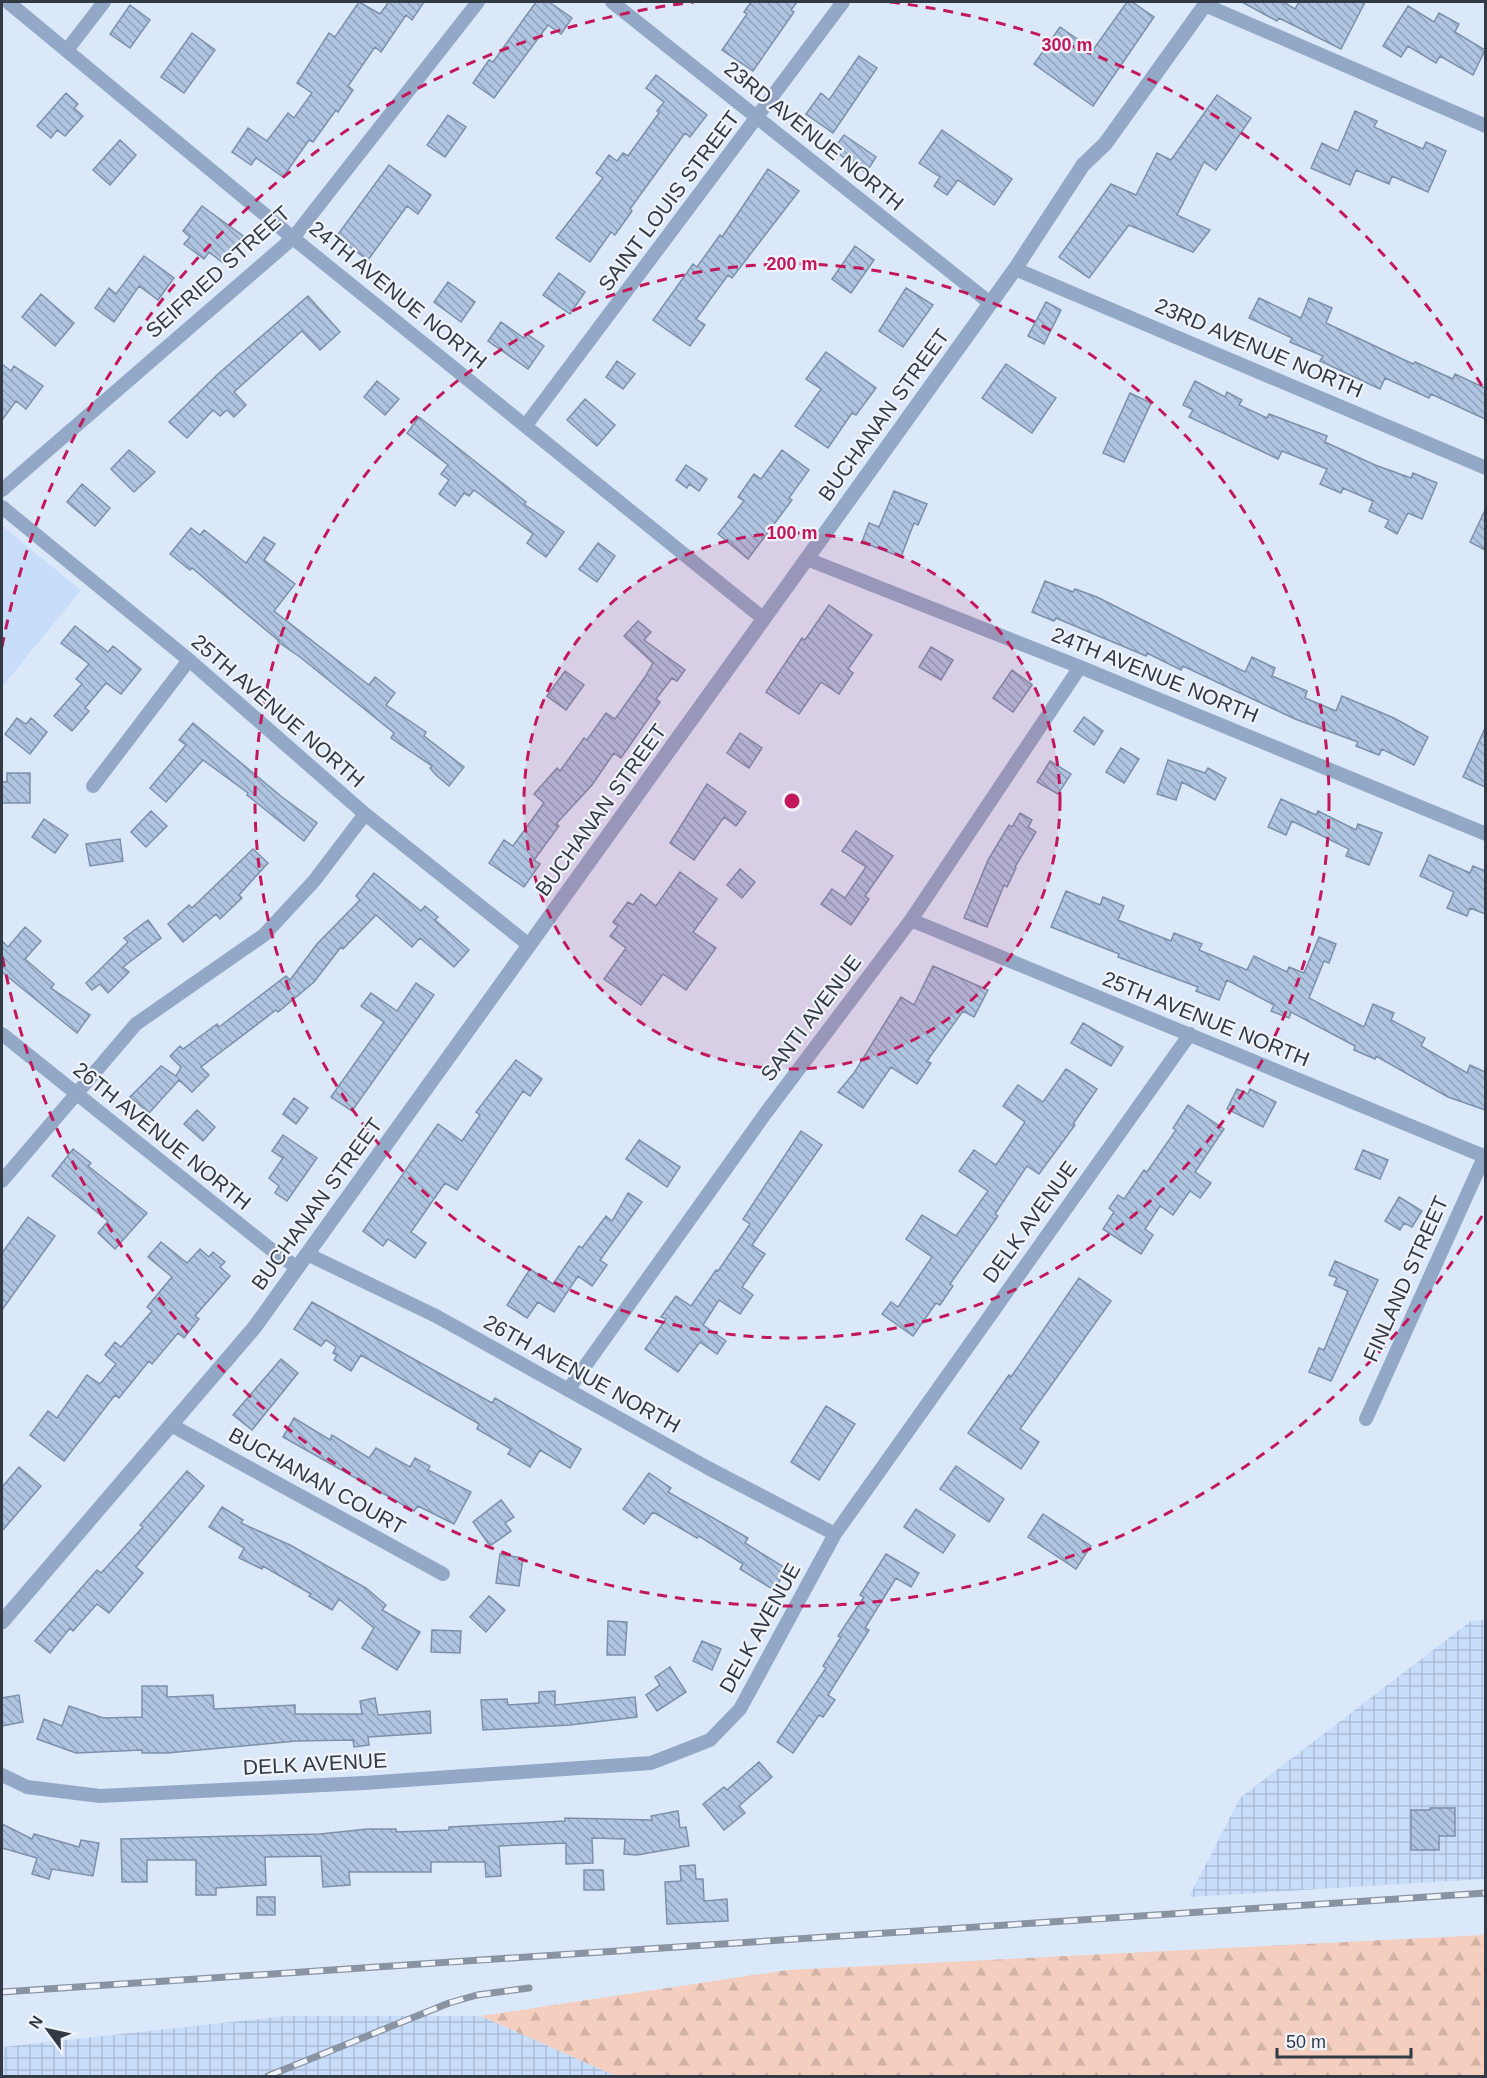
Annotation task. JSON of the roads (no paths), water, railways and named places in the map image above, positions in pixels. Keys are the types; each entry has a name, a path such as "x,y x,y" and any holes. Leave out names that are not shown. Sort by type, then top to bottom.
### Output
{"street":[{"name":"24TH AVENUE NORTH","path":"8,2 293,238 764,619"},
{"path":"67,50 104,2"},
{"name":"SEIFRIED STREET","path":"2,490 293,238 478,2"},
{"name":"23RD AVENUE NORTH","path":"612,2 990,303"},
{"name":"SAINT LOUIS STREET","path":"526,425 843,2"},
{"path":"1206,3 1485,126"},
{"name":"BUCHANAN STREET","path":"2,1622 254,1328 1015,269 1083,165 1105,144 1206,3"},
{"name":"23RD AVENUE NORTH","path":"1015,269 1485,468"},
{"name":"25TH AVENUE NORTH","path":"2,507 189,660 366,814 529,945"},
{"name":"24TH AVENUE NORTH","path":"807,559 1080,667 1485,834"},
{"path":"93,786 189,660"},
{"name":"SANTI AVENUE","path":"568,1389 765,1114 911,920 1080,667"},
{"path":"2,1181 136,1024 264,935 314,881 366,814"},
{"name":"25TH AVENUE NORTH","path":"911,920 1485,1157"},
{"name":"26TH AVENUE NORTH","path":"2,1034 278,1255 297,1267"},
{"name":"DELK AVENUE","path":"2,1775 27,1787 100,1796 364,1783 651,1763 710,1740 740,1709 836,1533 1190,1034"},
{"name":"FINLAND STREET","path":"1366,1419 1485,1157"},
{"name":"26TH AVENUE NORTH","path":"307,1254 436,1316 708,1468 836,1533"},
{"name":"BUCHANAN COURT","path":"171,1425 443,1574"}],"railway":[{"path":"2,1992 1486,1893"},
{"path":"268,2076 449,2003 477,1995 529,1988"}]}
